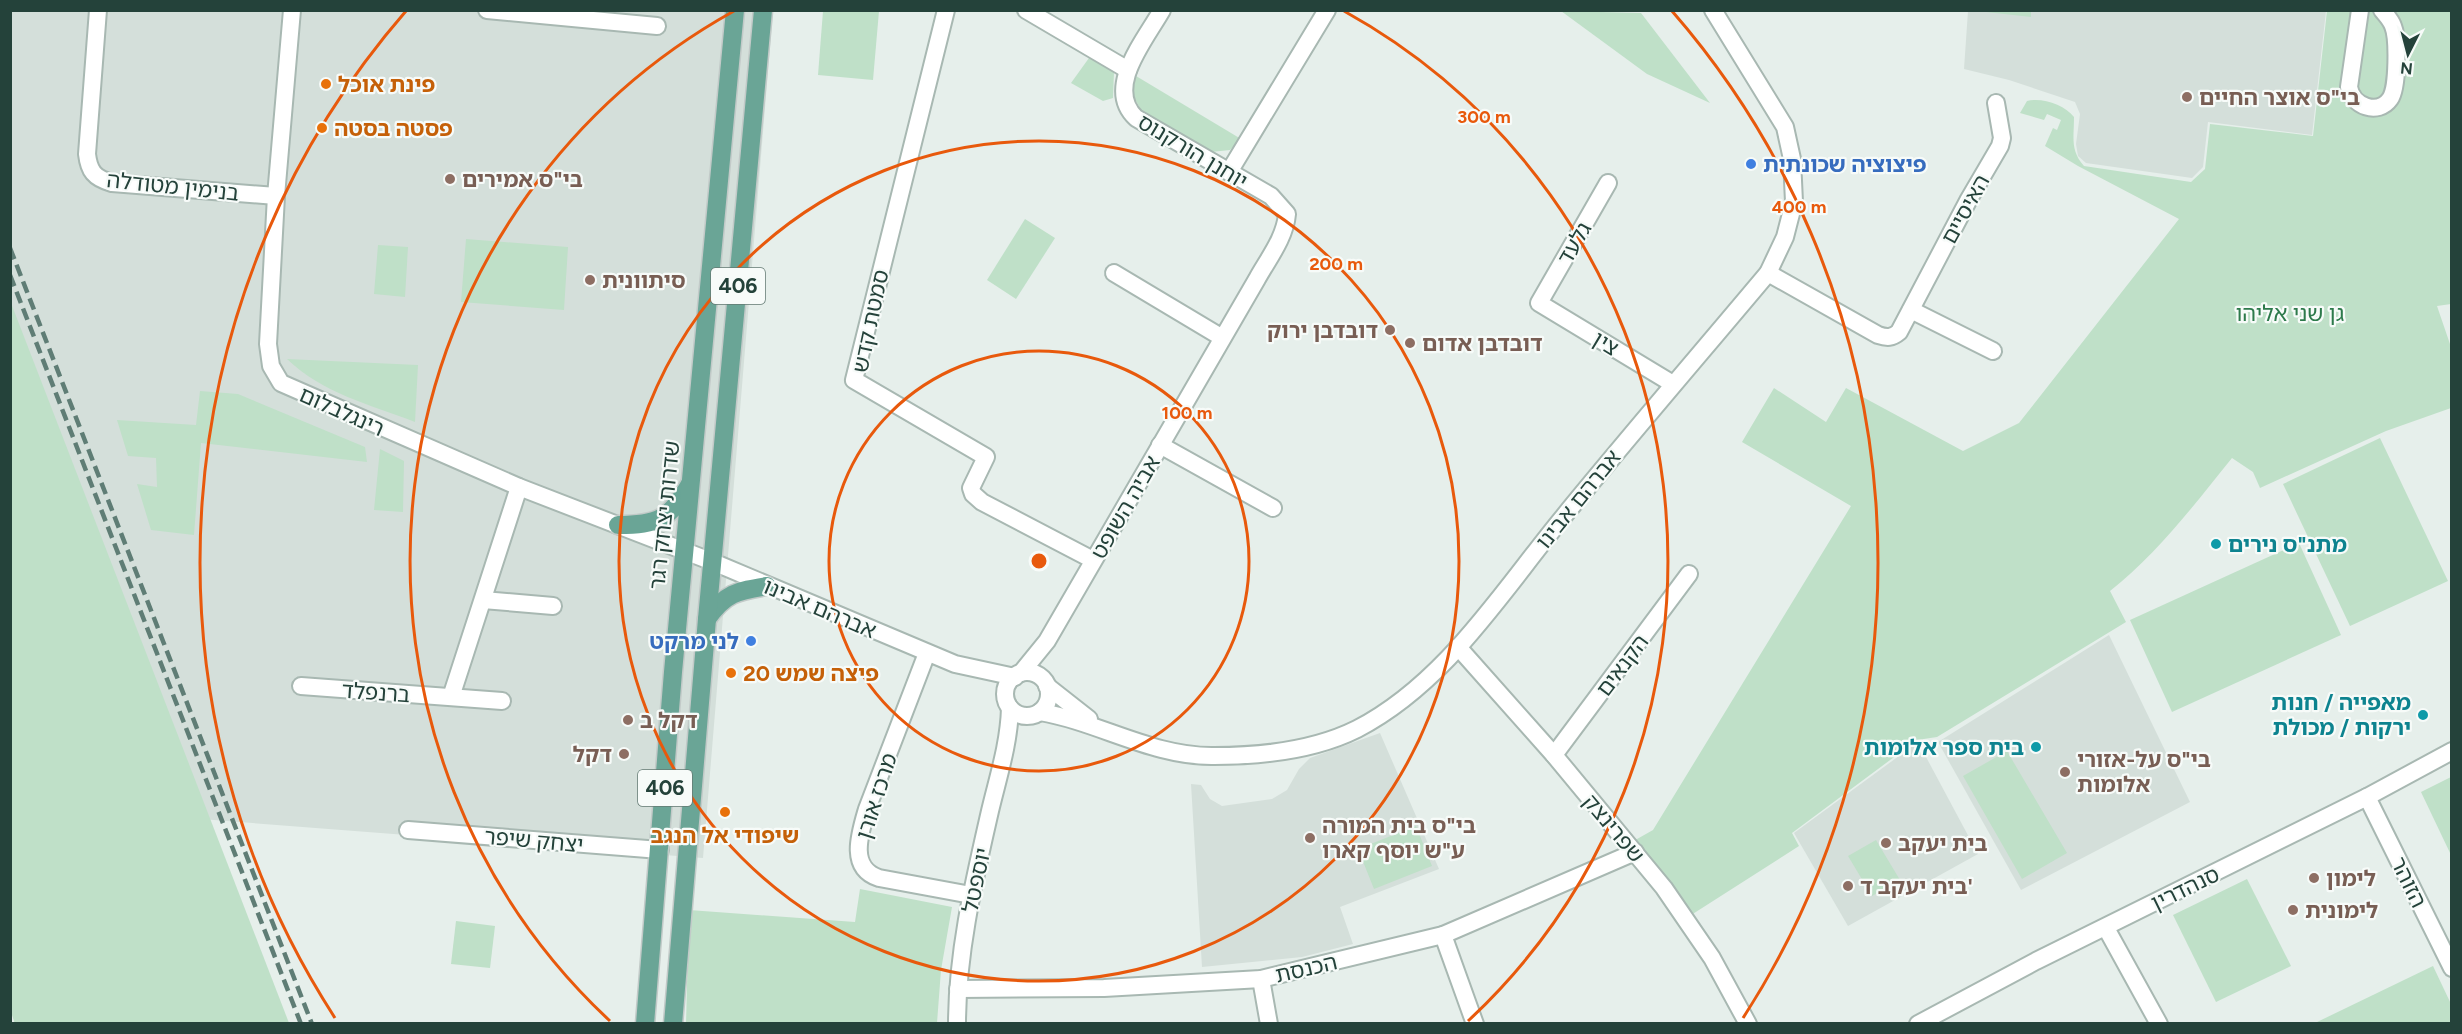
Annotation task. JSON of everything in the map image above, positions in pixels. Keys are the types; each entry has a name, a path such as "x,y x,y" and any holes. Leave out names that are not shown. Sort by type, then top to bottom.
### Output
{"main road":[{"name":"שדרות יצחק רגר","path":"645,1023 735,10"},
{"name":"406","path":"673,1023 707,619 764,10"},
{"path":"618,525 638,525 669,515 692,480"},
{"path":"707,619 727,596 740,590 766,586"}],"street":[{"name":"בנימין מטודלה","path":"98,10 87,154 88,168 93,175 112,183 276,196"},
{"name":"רינגלבלום","path":"292,10 276,196 268,344 271,366 281,383 519,487 685,553"},
{"path":"487,10 657,26"},
{"name":"סמטת קדש","path":"946,10 854,380 986,457 971,488 973,494 982,502 1094,560"},
{"path":"1026,10 1128,70"},
{"name":"יוחנן הורקנוס","path":"1162,10 1128,70 1124,96 1131,113 1271,196 1287,214"},
{"path":"1229,172 1327,10"},
{"name":"אברהם אבינו","path":"1037,714 1062,716 1131,740 1186,755 1212,756 1285,750 1355,730 1380,715 1426,680 1458,647 1673,384 1768,273 1785,237 1794,202 1792,159 1785,127 1734,48 1713,10"},
{"path":"2360,10 2349,87 2351,96 2358,104 2368,108 2380,106 2389,101 2394,92 2396,36 2393,25 2382,10"},
{"name":"האיסיים","path":"1768,273 1878,335 1887,338 1899,332 1969,199 2000,146 2002,138 1996,103"},
{"name":"גלעד","path":"1539,303 1608,183"},
{"name":"אביה השופט","path":"1018,675 1047,641 1283,232 1287,214"},
{"path":"1114,273 1221,337"},
{"name":"צין","path":"1539,303 1673,384"},
{"path":"1911,310 1992,351"},
{"path":"1160,445 1273,508"},
{"path":"451,698 519,487"},
{"name":"אברהם אבינו","path":"685,553 713,562 955,664 983,680 1008,704"},
{"name":"הקנאים","path":"1554,755 1689,574"},
{"path":"483,600 553,606"},
{"name":"אביה השופט","path":"1046,683 1047,641"},
{"name":"שפרינצק","path":"1458,647 1554,755 1635,852 1712,958 1748,1023"},
{"name":"מרכז אורן","path":"927,652 867,809 860,833 859,859 870,875 879,878 971,895"},
{"name":"אברהם אבינו","path":"955,664 1018,675"},
{"path":"1008,738 1037,714 1048,700 1046,683 1034,674 1018,675 1006,687 1008,704 1020,715 1037,714"},
{"name":"אברהם אבינו","path":"1046,683 1102,729"},
{"name":"ברנפלד","path":"301,686 502,701"},
{"name":"יוספטל","path":"957,1023 958,989 971,895 1008,738 1008,704"},
{"name":"סנהדרין","path":"1918,1023 2367,797 2451,751"},
{"name":"הזוהר","path":"2367,797 2451,968"},
{"name":"יצחק שיפר","path":"408,830 660,850"},
{"name":"הכנסת","path":"958,989 1104,988 1261,979 1443,936 1635,852"},
{"path":"2106,928 2159,1023"},
{"path":"1443,936 1475,1023"},
{"path":"1261,979 1269,1023"}],"shaded area":[{"path":"10,11 773,11 703,858 20,805 11,809"},
{"name":"בי\"ס אוצר החיים","path":"1968,11 2326,11 2312,135 2208,122 2203,167 2192,178 2086,163 2078,156 2076,144 2080,114 2075,102 2009,80 1964,69"},
{"name":"בי\"ס על-אזורי אלומות","path":"2109,635 2190,802 2021,890 1938,742"},
{"name":"בי\"ס בית המורה ע\"ש יוסף קארו","path":"1380,733 1439,869 1340,907 1353,944 1302,957 1202,967 1191,784 1201,785 1210,799 1222,806 1272,799 1287,790 1299,769 1310,758"},
{"name":"בית יעקב","path":"1918,742 1978,854 1848,926 1794,833"}],"green space":[{"path":"2031,10 2031,17 1977,11"},
{"path":"823,11 879,11 873,80 818,75"},
{"path":"1561,11 1641,13 1710,103 1647,74"},
{"name":"גן שני אליהו","path":"2327,11 2451,11 2451,304 2437,306 2451,347 2451,408 2386,431 2260,488 2253,472 2232,458 2159,545 2110,591 2126,622 1937,737 1917,740 1792,833 1799,846 1688,917 1630,843 1653,830 1851,506 1742,442 1774,388 1826,422 1846,388 1963,451 2019,423 2179,219 2045,146 2053,128 2057,130 2061,120 2047,114 2044,120 2020,113 2027,101 2039,100 2053,103 2074,117 2075,149 2084,166 2191,182 2205,169 2210,124 2313,136"},
{"path":"1089,58 1114,72 1113,98 1103,101 1071,83"},
{"path":"1136,76 1241,139 1230,150 1211,152 1141,110 1132,94"},
{"path":"1025,219 1055,238 1016,299 987,280"},
{"path":"466,239 568,247 564,310 461,302"},
{"path":"378,245 408,247 405,297 374,294"},
{"path":"11,303 289,1023 15,1024 11,1012"},
{"path":"287,359 418,365 415,422 364,404 331,389 301,371"},
{"path":"200,391 238,394 365,447 367,462 201,443 194,535 151,530 137,484 157,487 156,458 128,456 117,420 196,425"},
{"path":"2380,438 2448,581 2350,626 2283,484"},
{"path":"380,449 404,461 403,512 374,510"},
{"path":"2299,543 2341,635 2172,712 2130,620"},
{"path":"2007,751 2067,853 2022,879 1963,776"},
{"path":"2451,777 2451,855 2421,792"},
{"path":"1416,826 1432,866 1374,889 1358,849"},
{"path":"1876,840 1900,880 1872,896 1848,856"},
{"path":"2247,879 2291,966 2216,1002 2173,915"},
{"path":"860,889 952,907 941,970 937,1023 686,1024 689,910 855,922"},
{"path":"456,921 495,926 490,968 451,964"},
{"path":"2433,966 2451,1004 2451,1023 2315,1023"}],"railway":[{"path":"10,248 312,1024"},
{"path":"10,275 301,1024"}],"place":[{"name":"פינת אוכל","path":"326,84"},
{"name":"בי\"ס אוצר החיים","path":"2187,97"},
{"name":"פסטה בסטה","path":"322,128"},
{"name":"פיצוציה שכונתית","path":"1751,164"},
{"name":"בי\"ס אמירים","path":"450,179"},
{"name":"סיתוונית","path":"590,280"},
{"name":"דובדבן ירוק","path":"1390,330"},
{"name":"דובדבן אדום","path":"1410,343"},
{"name":"מתנ\"ס נירים","path":"2216,544"},
{"name":"לני מרקט","path":"751,641"},
{"name":"פיצה שמש 20","path":"731,673"},
{"name":"מאפייה / חנות ירקות / מכולת","path":"2423,715"},
{"name":"דקל ב","path":"628,720"},
{"name":"בית ספר אלומות","path":"2036,747"},
{"name":"דקל","path":"624,754"},
{"name":"בי\"ס על-אזורי אלומות","path":"2065,772"},
{"name":"שיפודי אל הנגב","path":"725,812"},
{"name":"בי\"ס בית המורה ע\"ש יוסף קארו","path":"1310,838"},
{"name":"בית יעקב","path":"1886,843"},
{"name":"לימון","path":"2314,878"},
{"name":"בית יעקב ד'","path":"1848,886"},
{"name":"לימונית","path":"2293,910"}]}
